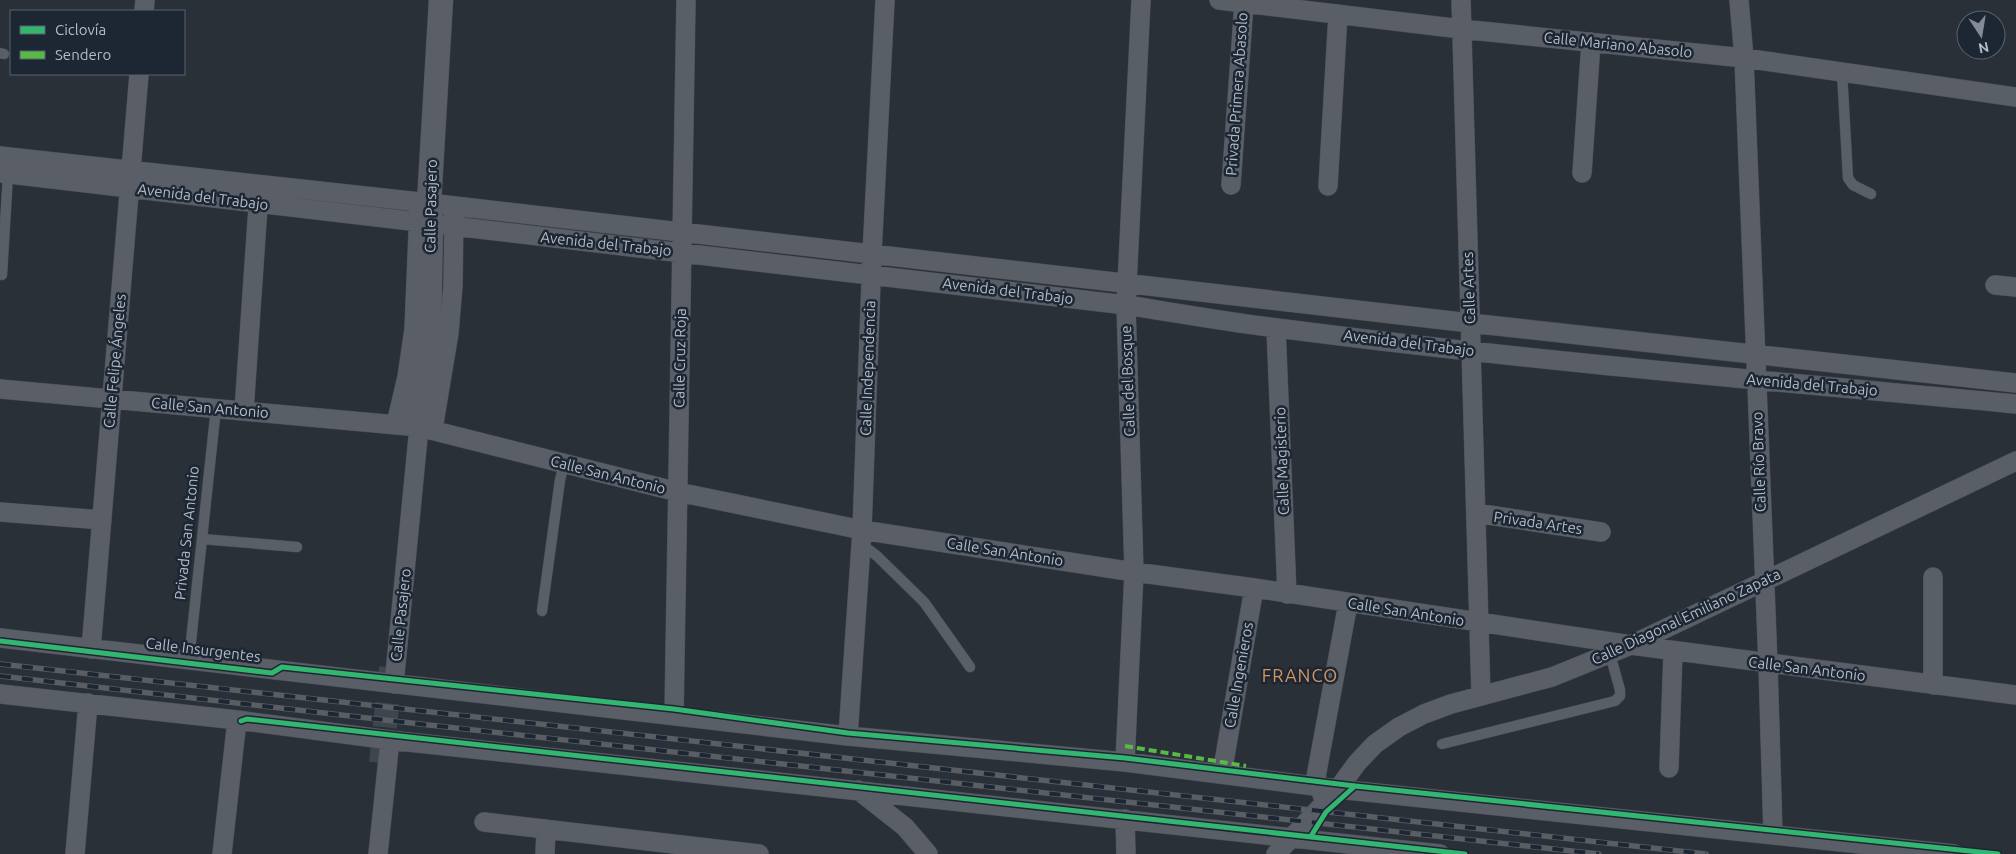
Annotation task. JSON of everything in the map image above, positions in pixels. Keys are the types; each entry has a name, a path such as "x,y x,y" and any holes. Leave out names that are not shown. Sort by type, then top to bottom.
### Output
{"street":[{"name":"Calle Pasajero","path":"394,684 423,423 429,340 430,215 441,0"},
{"name":"Calle Cruz Roja","path":"674,716 686,0"},
{"name":"Calle Independencia","path":"848,736 861,537 871,274 885,0"},
{"name":"Calle del Bosque","path":"1125,762 1134,572 1126,305 1140,0"},
{"name":"Calle Mariano Abasolo","path":"1219,0 1461,29 1744,58 2016,97"},
{"name":"Calle Artes","path":"1461,0 1481,696"},
{"name":"Calle Río Bravo","path":"1739,0 1744,58 1773,835"},
{"name":"Privada Primera Abasolo","path":"1231,185 1244,3"},
{"path":"1328,186 1338,14"},
{"path":"1582,172 1591,42"},
{"name":"Calle Felipe Ángeles","path":"91,649 138,75"},
{"name":"Avenida del Trabajo","path":"0,156 130,180"},
{"name":"Avenida del Trabajo","path":"4,174 130,180 258,194 430,215 682,252 1126,305 1276,328 1471,351 2016,404"},
{"path":"244,411 258,194"},
{"name":"Avenida del Trabajo","path":"430,215 454,206 1470,323 2016,383"},
{"path":"396,424 407,377 414,330 417,281 430,215 454,206"},
{"path":"1995,285 2016,287"},
{"name":"Calle Magisterio","path":"1276,328 1287,594"},
{"name":"Calle San Antonio","path":"0,388 396,424 423,423 564,464 861,537 1254,588 1674,651 2016,696"},
{"name":"Calle Diagonal Emiliano Zapata","path":"1276,854 1293,837 1324,789 1357,763 1375,744 1399,727 1424,714 1451,704 1552,677 1632,645 2016,460"},
{"path":"0,512 102,520"},
{"name":"Privada Artes","path":"1476,513 1601,532"},
{"path":"1933,577 1933,685"},
{"name":"Calle Ingenieros","path":"1224,762 1254,588"},
{"path":"1324,789 1348,603"},
{"name":"Calle Insurgentes","path":"0,638 848,736 1125,762 1324,789 1954,854"},
{"path":"1669,768 1674,651"},
{"path":"0,694 237,720 390,740 1440,854"},
{"path":"75,854 88,703"},
{"path":"222,854 237,720"},
{"path":"378,854 390,740"},
{"path":"858,790 905,827 928,854"},
{"path":"905,827 913,796"},
{"path":"1125,819 1126,854"},
{"path":"484,822 758,854"},
{"path":"545,854 546,829"}],"lane":[{"path":"1842,72 1848,178 1853,185 1871,194"},
{"path":"2,275 4,174"},
{"name":"Privada San Antonio","path":"189,660 216,408"},
{"path":"542,612 560,480 564,464"},
{"path":"861,537 877,556 924,602 970,667"},
{"path":"202,539 297,547"},
{"path":"1442,744 1615,701 1620,696 1620,690 1610,654"}],"tunnel":[{"path":"381,763 392,659"}],"railway":[{"path":"0,664 1706,854"},
{"path":"0,676 1599,854"}],"marked path":[{"path":"1125,746 1246,766"}],"cycle path":[{"path":"0,641 272,673 282,667 674,709 848,733 1125,758 1355,786 1998,854"},
{"path":"241,721 247,719 1465,854"},
{"path":"1311,836 1326,812 1355,786"}],"district":[{"name":"FRANCO","path":"1300,676"}]}
